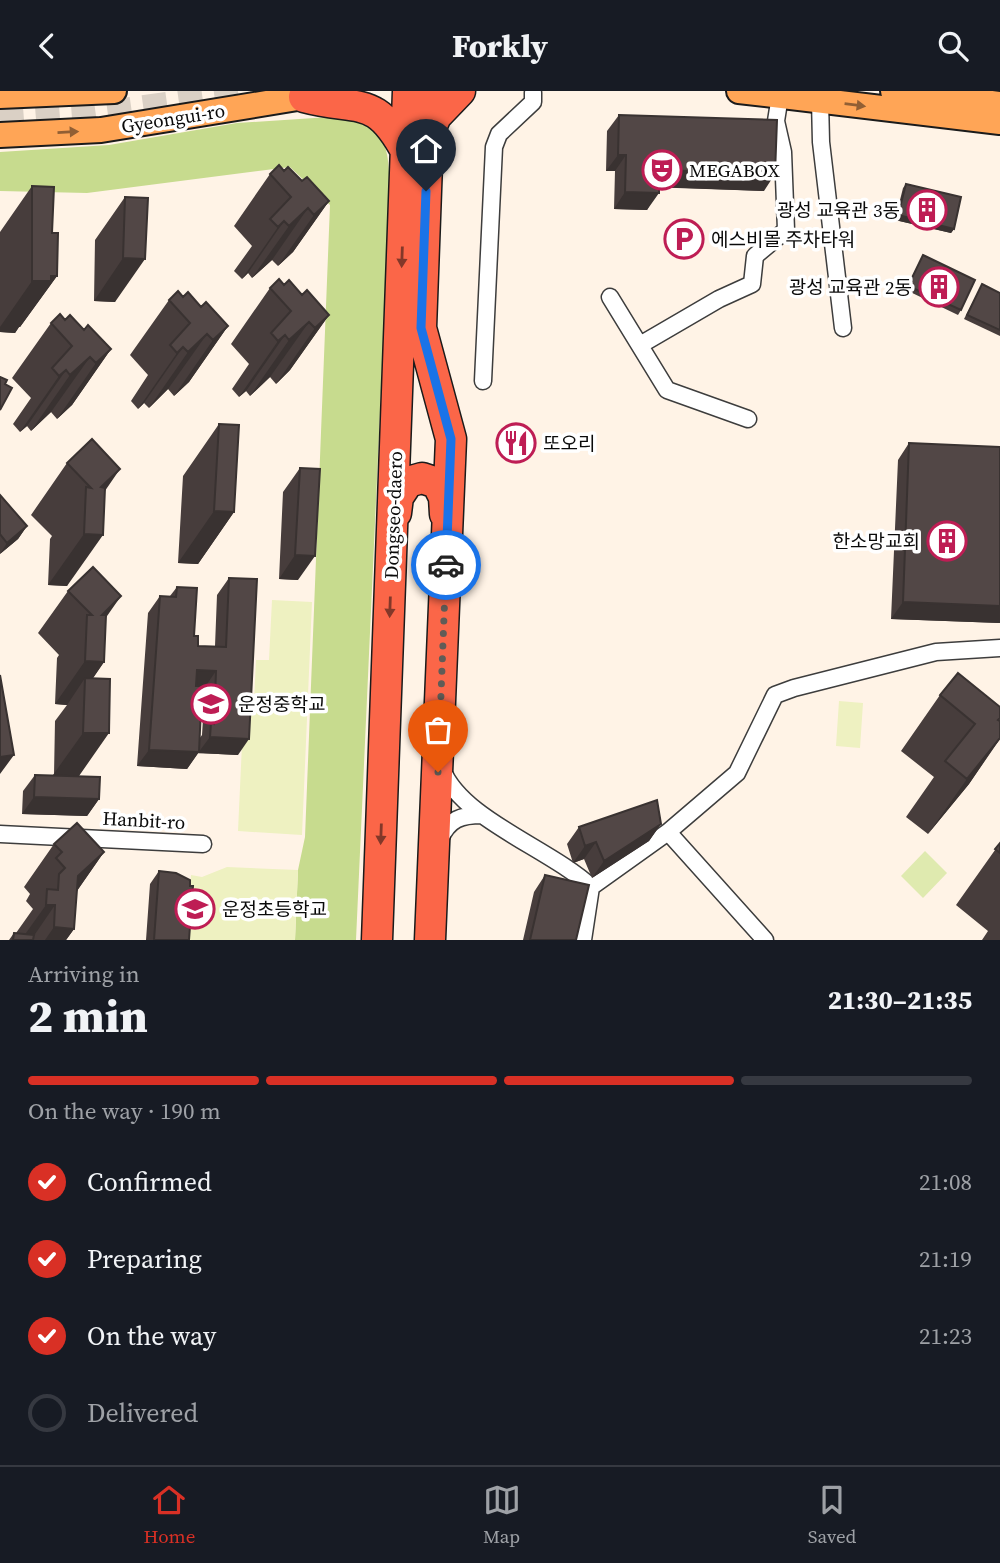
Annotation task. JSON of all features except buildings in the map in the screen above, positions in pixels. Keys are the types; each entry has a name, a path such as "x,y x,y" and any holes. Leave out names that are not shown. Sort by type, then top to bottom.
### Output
{"highway":[{"name":"Dongseo-daero","path":"408,91 417,145 421,328 451,439 430,940"},
{"name":"Dongseo-daero","path":"377,940 392,534 417,145 432,91"},
{"path":"304,97 333,104 355,104 382,115 417,145 436,116 460,91"},
{"path":"392,534 398,497 408,482 422,478 437,483 444,497 447,538"}],"main road":[{"name":"Gyeongui-ro","path":"0,96 114,91"},
{"name":"Gyeongui-ro","path":"0,135 101,130 344,91"},
{"path":"739,91 1000,122"},
{"path":"893,91 1000,104"}],"street":[{"path":"483,381 494,147 499,134 533,102 533,93"},
{"path":"640,345 719,299 752,284 754,256 786,230 783,152 776,121 780,96"},
{"path":"820,100 821,142 843,328"},
{"path":"610,297 667,390 748,419"},
{"path":"583,940 591,887 668,832 737,773 775,695 912,657 1000,648"},
{"path":"439,748 442,769 451,789 482,815 571,868 591,887"},
{"path":"433,871 438,842 444,829 452,820 464,815 482,815"},
{"path":"668,832 765,940"},
{"name":"Hanbit-ro","path":"0,834 203,843"}],"green space":[{"path":"360,115 383,141 389,168 390,193 356,940 295,940 298,870 305,837 330,205 290,167 87,193 0,191 0,152 109,145 237,123"},
{"path":"272,600 312,602 302,835 238,831 244,701 254,701 256,660 269,660"},
{"path":"839,701 863,703 860,748 836,746"},
{"path":"925,851 947,873 923,898 901,876"},
{"path":"227,867 298,870 295,940 188,940 191,875 202,877"}],"tunnel":[{"path":"0,121 95,114 259,91"}],"way so far":[{"path":"438,772 446,565"}],"place":[{"name":"MEGABOX","path":"662,170"},
{"name":"광성 교육관 3동","path":"927,210"},
{"name":"에스비몰 주차타워","path":"684,239"},
{"name":"광성 교육관 2동","path":"939,287"},
{"name":"또오리","path":"516,443"},
{"name":"한소망교회","path":"947,541"},
{"name":"운정중학교","path":"211,704"},
{"name":"운정초등학교","path":"195,909"}],"route":[{"path":"426,191 421,328 451,439 446,565"}]}
